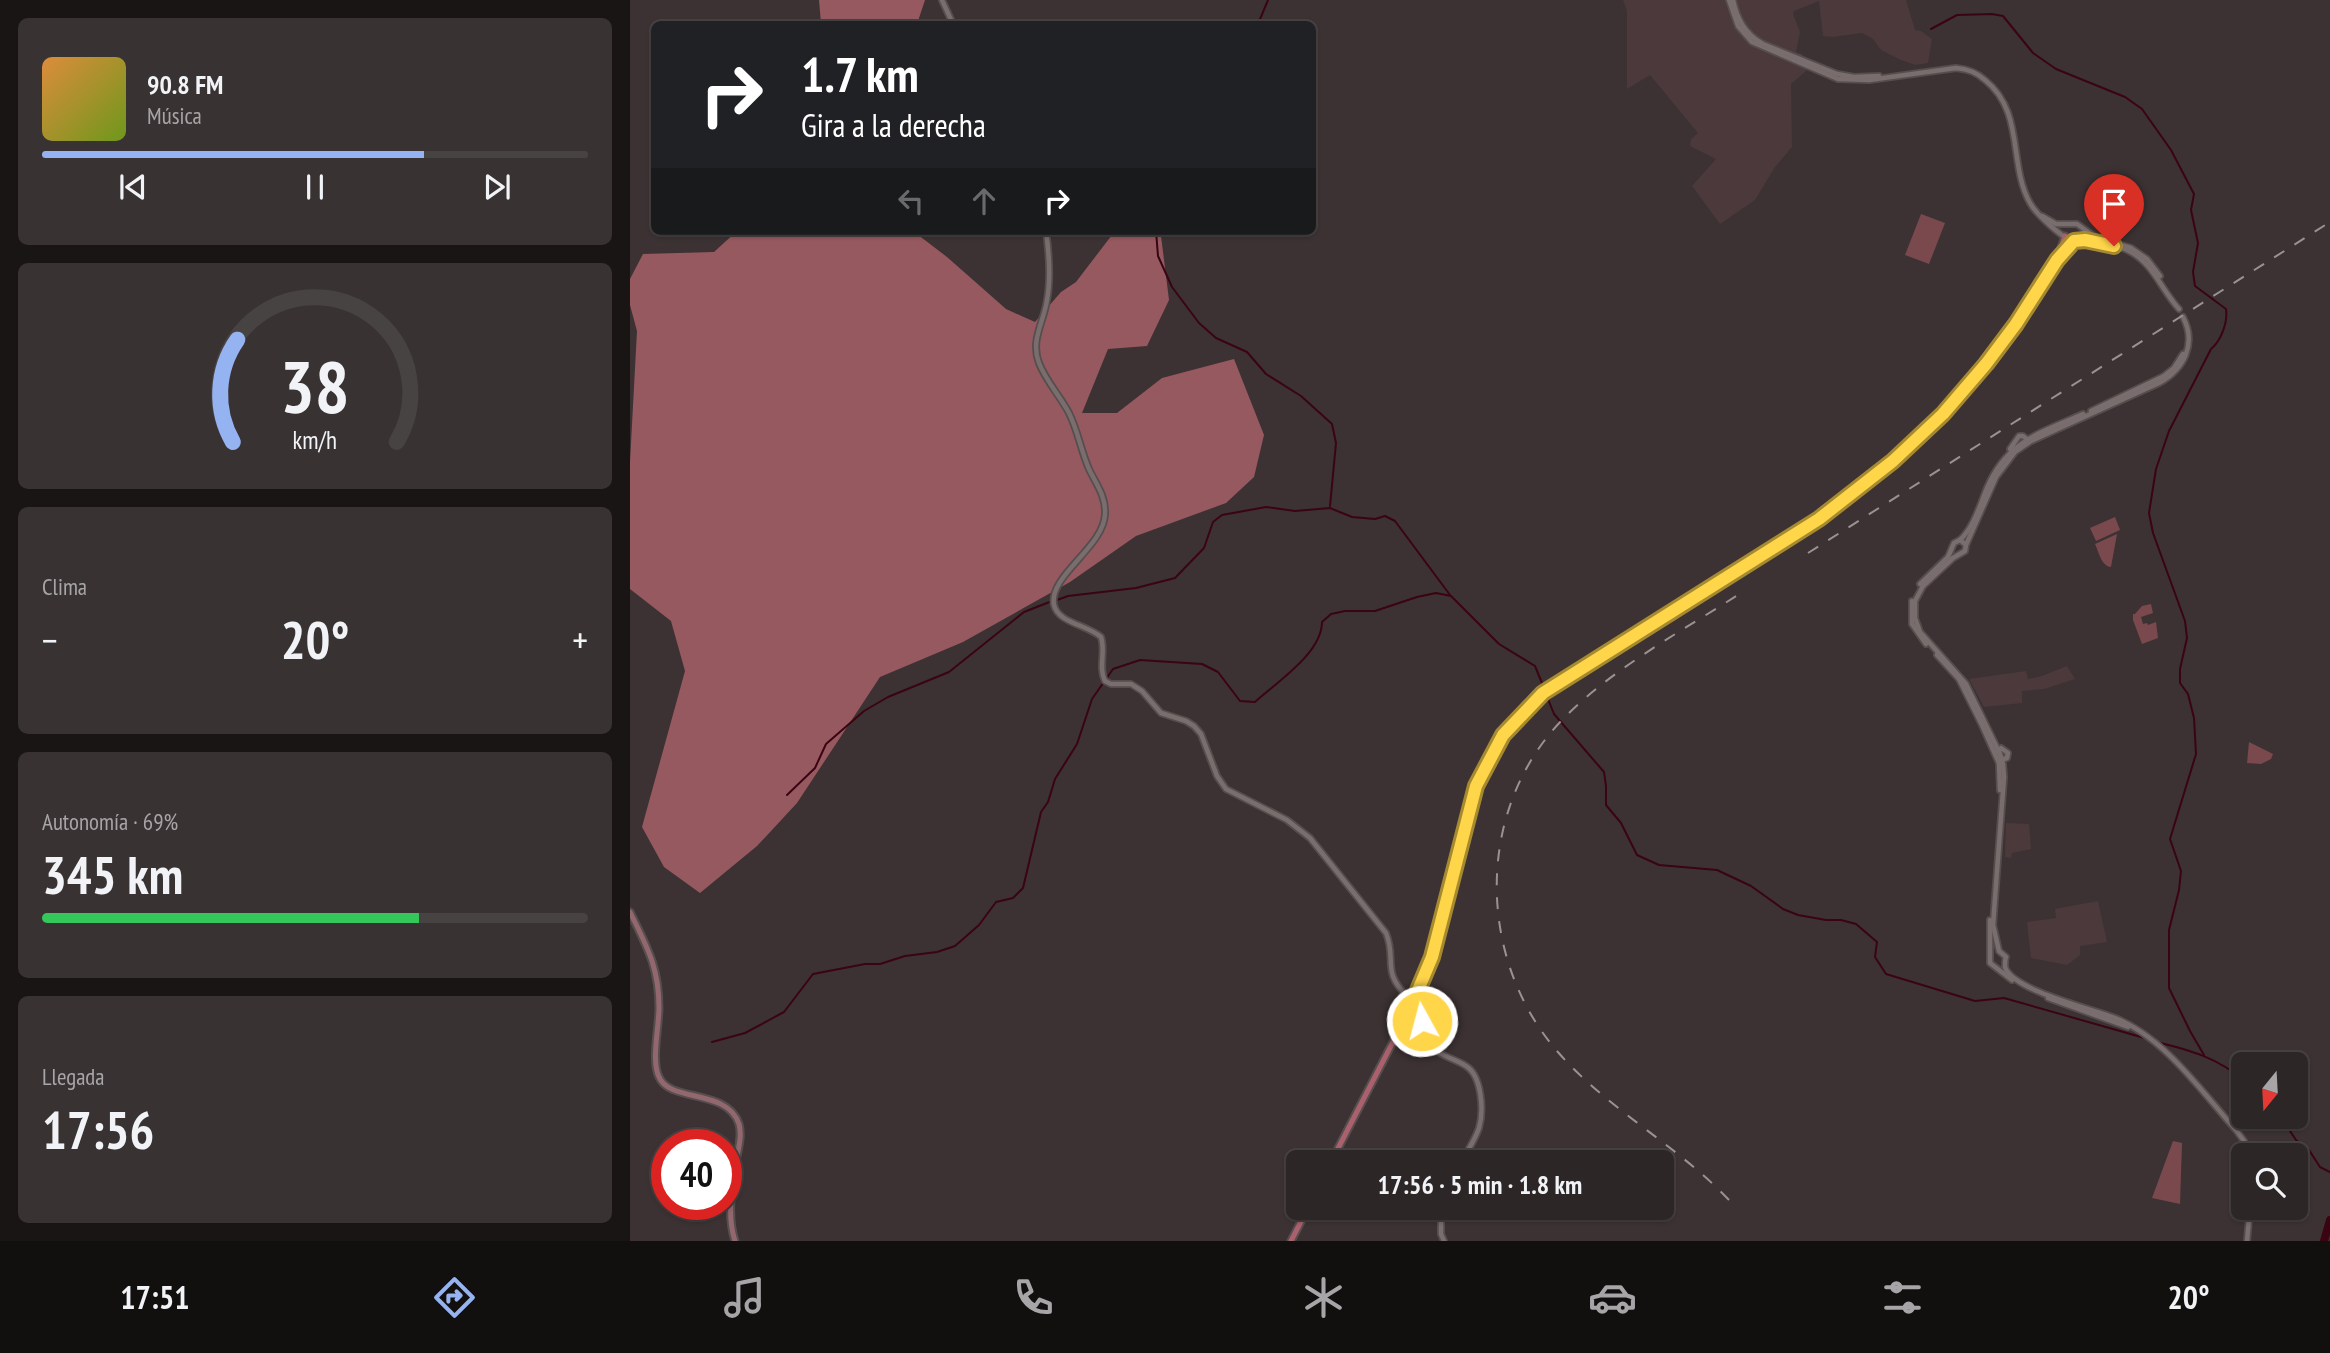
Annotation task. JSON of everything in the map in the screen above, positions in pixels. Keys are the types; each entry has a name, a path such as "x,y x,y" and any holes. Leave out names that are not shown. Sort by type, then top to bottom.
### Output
{"main road":[{"path":"2057,260 2065,235"},
{"path":"1337,1150 1413,1008 1419,1003 1416,995 1432,957 1476,786 1503,735 1543,693 1819,519 1886,467 1943,414 1986,364 2016,324 2057,260 2076,240"},
{"path":"630,912 651,954 656,972 659,1002 656,1061 659,1077 670,1088 722,1105 738,1124 740,1141 730,1207 730,1223 736,1241"},
{"path":"1413,1008 1405,1003 1407,996 1416,995"},
{"path":"1292,1241 1302,1220"}],"street":[{"path":"942,0 952,21"},
{"path":"1731,0 1747,32 1763,44"},
{"path":"1731,0 1736,21 1744,35 1755,44 1805,65"},
{"path":"1735,9 1744,35 1757,43 1837,74"},
{"path":"1780,51 1817,71 1850,80 1961,68 1973,72 1989,83 2002,99 2010,116 2023,185 2029,201 2043,221 2076,240 2098,242 2138,256 2155,274 2181,313"},
{"path":"1817,71 1887,77"},
{"path":"2036,211 2053,223 2077,224 2098,242"},
{"path":"2065,235 2069,224"},
{"path":"2076,240 2081,230"},
{"path":"2000,470 2023,446 2166,379 2183,362 2189,345 2189,333 2181,313 2156,271 2142,255 2122,244 2095,237 2081,230"},
{"path":"1046,235 1049,286 1047,303 1037,330 1037,353 1039,362 1073,422 1086,463 1102,494 1105,513 1098,536 1058,585 1054,606 1060,615 1101,637 1104,650 1101,673 1105,681 1111,684 1130,684 1142,691 1161,713 1194,726 1201,734 1217,776 1226,789 1287,820 1310,838 1386,933 1393,979 1407,996"},
{"path":"2028,440 2157,380 2178,364 2189,333"},
{"path":"1974,700 1912,624 1914,597 1919,586 1948,558 1954,543 1960,540 1969,528 1993,476 2007,454 2019,442 2045,435"},
{"path":"2019,442 2000,470 1965,551 1923,586 1915,601 1915,618 1920,632 1960,675 1996,750 2000,766 1990,962 2028,990 2123,1024 2149,1037"},
{"path":"1960,540 1966,545"},
{"path":"1952,549 1959,555"},
{"path":"1961,682 2003,759 2004,777 1993,921 1999,951 2006,957 2004,964 1998,968"},
{"path":"1996,750 2001,748 2008,753 2000,766"},
{"path":"1991,954 1999,951"},
{"path":"2004,964 2011,975 2026,987 2113,1017 2162,1046 2245,1143"},
{"path":"1413,1008 1420,1013 1423,1031 1430,1045 1437,1052 1468,1067 1478,1082 1480,1126 1467,1150"},
{"path":"1441,1220 1444,1241"},
{"path":"2247,1241 2249,1220"}],"shaded area":[{"path":"819,0 925,0 918,21 821,21"},
{"path":"1623,0 1906,0 1915,30 1932,39 1928,63 1915,65 1881,50 1873,39 1862,33 1823,36 1819,1 1794,11 1800,32 1796,52 1802,54 1806,71 1791,84 1792,147 1775,167 1755,200 1720,224 1692,186 1716,159 1690,146 1691,139 1698,133 1650,75 1627,89 1627,11"},
{"path":"1921,214 1945,223 1929,264 1905,255"},
{"path":"733,235 918,235 1006,309 1035,322 1061,292 1076,282 1112,235 1161,236 1169,300 1147,346 1108,349 1082,413 1117,413 1162,378 1234,359 1264,435 1254,477 1226,503 1136,536 1070,582 963,642 880,677 797,803 757,846 700,893 664,867 642,827 685,671 671,621 630,589 630,462 637,331 630,305 630,279 643,254 714,252"},
{"path":"2115,517 2120,530 2096,541 2090,528"},
{"path":"2117,534 2111,567 2103,561 2095,544"},
{"path":"2151,604 2153,613 2141,617 2143,624 2156,622 2158,638 2142,644 2133,614 2142,606"},
{"path":"2067,666 2075,679 2044,689 2022,691 2022,703 1984,707 1969,679 2026,671 2028,679"},
{"path":"2249,742 2273,754 2271,759 2261,764 2247,763"},
{"path":"2006,823 2029,824 2031,849 2012,853 2011,858 2005,857"},
{"path":"2098,901 2107,942 2080,946 2080,955 2067,965 2031,958 2027,922 2056,918 2055,909"},
{"path":"2173,1141 2182,1143 2180,1204 2152,1198"}],"waterway":[{"path":"1259,21 1268,0"},
{"path":"1931,29 1957,15 2003,16 2033,53 2056,69 2125,97 2142,109 2171,150 2194,194 2191,210 2198,243 2193,272 2195,286 2226,309 2221,336 2211,349 2169,431 2156,469 2149,513 2153,533 2185,621 2187,638 2180,669 2180,683 2188,694 2194,718 2196,754 2170,839 2181,871 2169,930 2169,988 2204,1055"},
{"path":"1156,235 1158,256 1172,287 1199,323 1216,338 1247,352 1266,374 1301,396 1332,424 1336,443 1330,506"},
{"path":"1057,600 1068,596 1136,588 1175,578 1204,548 1213,522 1222,515 1266,507 1295,511 1330,508 1352,517 1375,519 1385,516 1395,521 1450,595"},
{"path":"712,1042 745,1033 784,1012 813,974 865,964 880,964 955,946 979,925 996,902 1013,898 1023,888 1041,812 1048,802 1055,779 1077,744 1092,699 1113,669 1140,660 1202,664 1218,672 1240,701 1255,702 1307,656 1320,634 1322,622 1331,614 1375,611 1436,593 1451,596 1499,644 1535,666 1544,688"},
{"path":"787,795 815,768 826,744 864,711 888,697 949,672 1024,612 1052,601"},
{"path":"1546,694 1554,714 1604,772 1606,805 1621,823 1637,855 1659,865 1717,870 1751,886 1783,909 1798,915 1856,924 1877,942 1875,957 1886,974 1975,1001 2004,998 2148,1039"},
{"path":"2157,1042 2192,1052 2231,1071"},
{"path":"2289,1129 2296,1140 2309,1150 2320,1167 2330,1172"},
{"path":"2324,1241 2330,1220"}],"railway":[{"path":"1808,553 2330,222"},
{"path":"1729,1200 1709,1180 1598,1091 1557,1051 1530,1013 1511,972 1500,928 1497,883 1501,838 1514,795 1535,754 1564,718 1626,666 1741,593"}],"route":[{"path":"1422,1021 1416,1008 1419,1003 1416,995 1432,957 1476,786 1503,735 1543,693 1819,519 1865,485 1913,443 1970,384 2016,324 2057,260 2074,241 2085,240 2114,246"}]}
